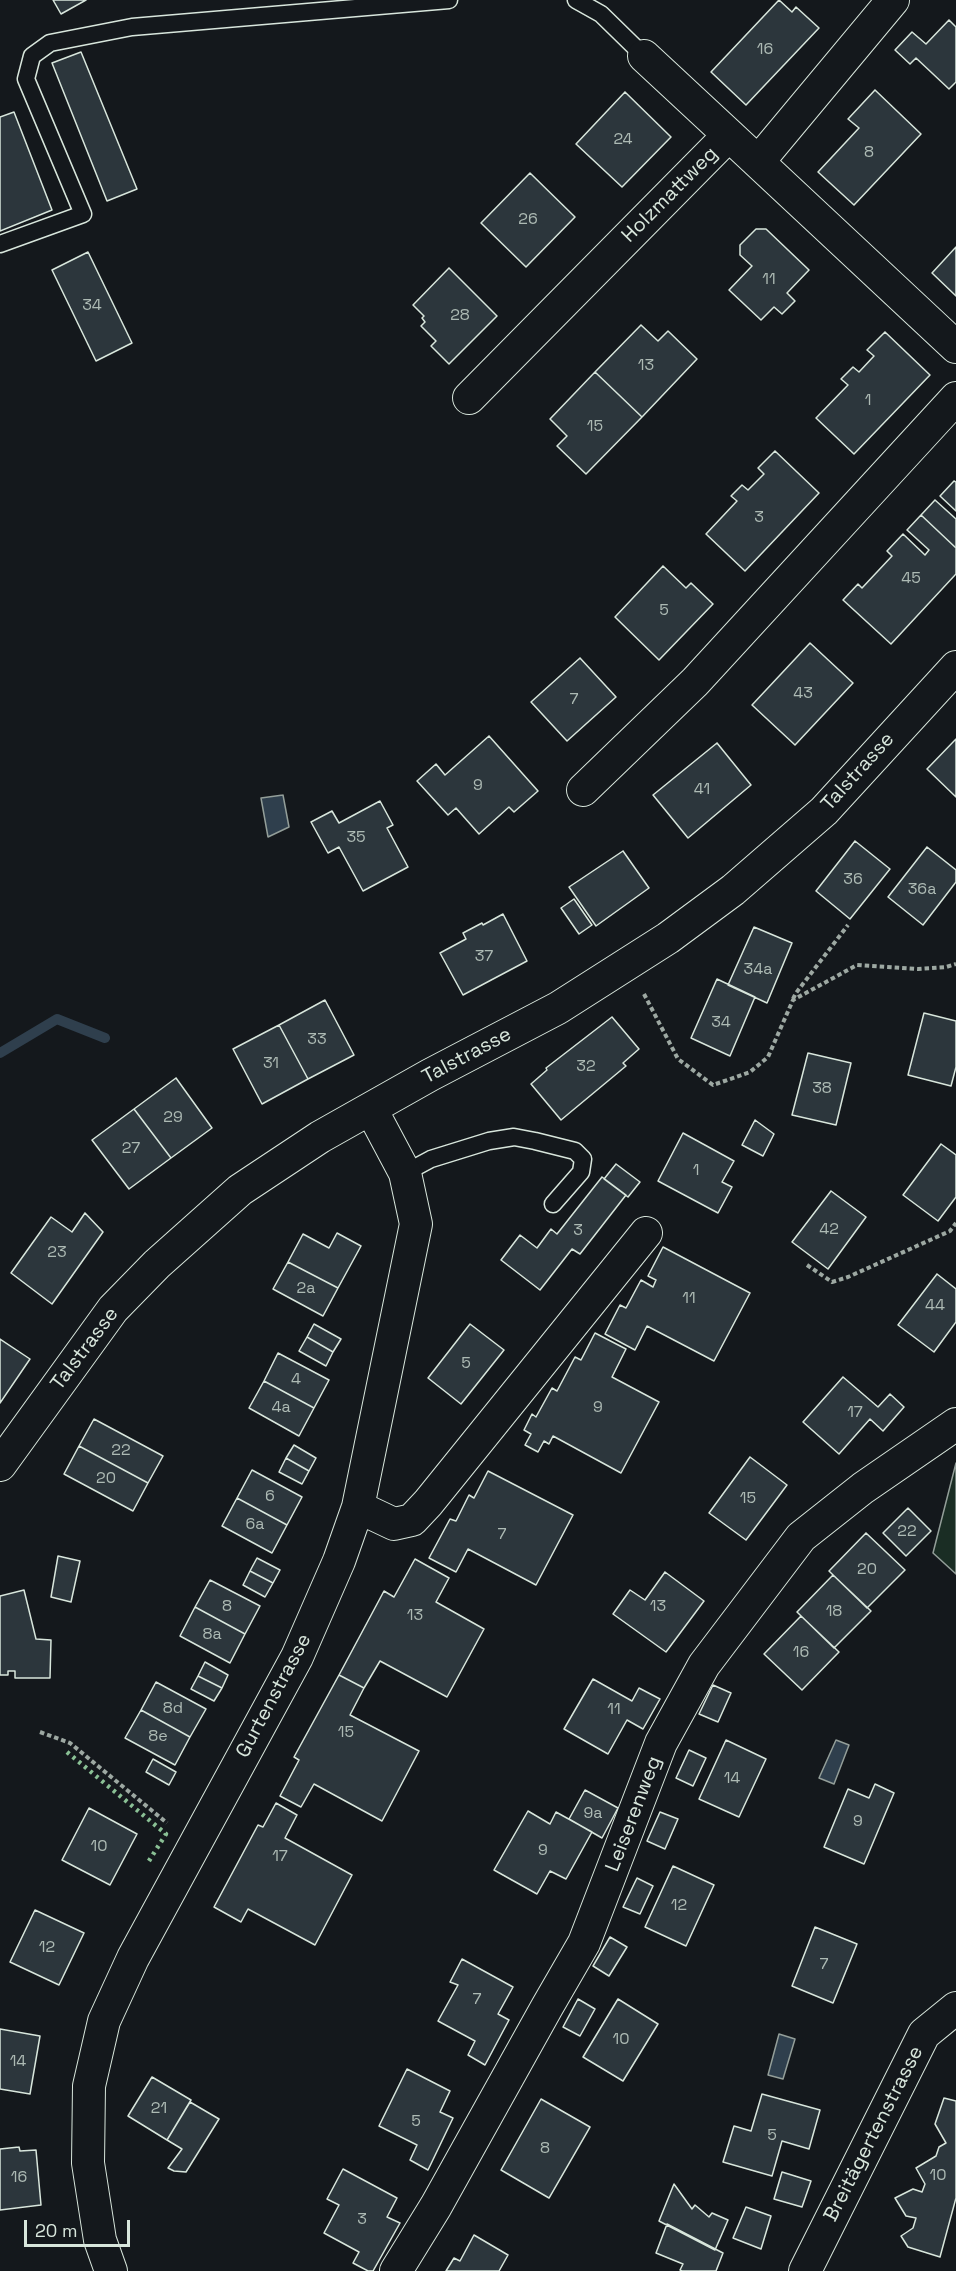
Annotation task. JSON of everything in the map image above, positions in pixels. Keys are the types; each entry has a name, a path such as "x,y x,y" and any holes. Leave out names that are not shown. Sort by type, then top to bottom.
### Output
{"street":[{"path":"758,162 893,0"},
{"path":"644,56 729,135"},
{"name":"Holzmattweg","path":"469,398 729,135 956,347"},
{"path":"583,790 695,682 956,398"},
{"name":"Talstrasse","path":"0,1465 113,1309 157,1264 240,1190 320,1137 558,1008 668,938 733,890 824,811 956,667"},
{"name":"Gurtenstrasse","path":"111,2271 100,2240 88,2163 89,2086 104,2021 133,1958 297,1657 339,1561 358,1507 416,1224 405,1173 371,1109"},
{"path":"358,1507 394,1524 412,1520 646,1233"},
{"name":"Leiserenweg","path":"396,2271 436,2206 584,1943 661,1743 704,1665 801,1537 863,1488 956,1424"},
{"name":"Breitägertenstrasse","path":"805,2271 924,2034 956,2008"}],"lane":[{"path":"0,244 83,214 26,79 32,56 50,43 132,27 449,0"},
{"path":"576,0 601,14 644,56"},
{"path":"405,1173 431,1159 489,1141 514,1137 535,1141 575,1151 583,1159 581,1172 553,1204"}],"path":[{"path":"628,964 678,1059 713,1085 750,1072 768,1056 796,993 848,925"},
{"path":"793,1000 857,965 918,969 946,968 956,964"},
{"path":"807,1265 832,1282 950,1232 956,1223"},
{"path":"40,1732 70,1743 174,1829"}],"green space":[{"path":"956,1463 956,1574 933,1553"}],"water":[{"path":"283,795 289,827 268,837 261,798"},
{"path":"836,1740 849,1745 834,1784 819,1778"},
{"path":"779,2034 795,2039 783,2079 768,2075"}],"building":[{"path":"53,0 86,0 61,14"},
{"path":"779,0 792,12 796,7 819,28 746,105 711,72"},
{"path":"949,20 956,27 956,82 949,89 916,58 910,64 895,50 912,32 926,44"},
{"path":"81,52 137,189 107,201 52,63"},
{"path":"875,90 921,134 854,205 818,172 859,128 848,119"},
{"path":"625,92 671,137 622,187 576,144"},
{"path":"14,112 52,210 0,231 0,117"},
{"path":"530,173 575,217 526,267 481,223"},
{"path":"756,229 766,229 809,270 787,293 795,301 782,314 774,307 761,320 729,290 752,266 740,255 740,245"},
{"path":"956,247 956,296 932,273"},
{"path":"88,252 132,343 96,361 52,270"},
{"path":"449,268 497,316 449,364 431,346 436,341 421,326 425,322 422,318 424,316 413,305"},
{"path":"641,325 658,341 668,331 697,359 642,417 595,372"},
{"path":"885,332 930,375 854,454 816,418 848,385 841,379 853,367 859,372 874,356 867,350"},
{"path":"595,372 642,417 586,474 557,446 567,436 550,419"},
{"path":"775,451 819,493 745,571 706,534 737,501 731,496 742,485 748,490 764,474 758,468"},
{"path":"954,481 956,482 956,511 940,496"},
{"path":"935,500 956,519 956,548 921,515"},
{"path":"921,515 956,548 956,574 891,644 843,600 858,584 862,588 892,556 887,551 903,534 925,555 929,550 907,530"},
{"path":"663,566 686,588 691,583 713,604 659,660 615,617"},
{"path":"810,643 853,683 795,745 752,705"},
{"path":"580,658 616,697 567,741 531,702"},
{"path":"489,736 538,791 514,812 509,807 479,834 456,808 448,815 417,781 436,764 445,775"},
{"path":"956,739 956,797 927,769"},
{"path":"717,743 751,785 688,838 653,795"},
{"path":"380,801 393,825 387,828 408,867 363,891 339,847 328,853 311,822 332,811 339,823"},
{"path":"855,841 890,869 850,919 816,891"},
{"path":"927,847 956,870 956,882 923,925 888,897"},
{"path":"623,851 649,888 596,926 569,887"},
{"path":"574,899 592,925 579,934 561,908"},
{"path":"503,914 527,961 463,995 440,953 466,939 463,933"},
{"path":"754,927 792,943 767,1003 728,985"},
{"path":"717,979 755,997 730,1056 691,1038"},
{"path":"325,1000 354,1055 308,1079 279,1025"},
{"path":"924,1013 956,1021 956,1067 951,1086 908,1075"},
{"path":"612,1017 639,1049 623,1063 626,1066 561,1120 531,1084 547,1070 546,1068"},
{"path":"279,1025 308,1079 262,1104 233,1049"},
{"path":"808,1053 851,1063 836,1125 792,1115"},
{"path":"176,1078 212,1128 171,1158 134,1109"},
{"path":"134,1109 171,1158 129,1189 92,1140"},
{"path":"755,1120 774,1134 763,1156 742,1145"},
{"path":"683,1133 734,1161 722,1182 732,1187 718,1213 658,1181"},
{"path":"941,1144 956,1155 956,1197 938,1221 903,1195"},
{"path":"616,1164 640,1182 628,1197 604,1179"},
{"path":"602,1177 626,1195 580,1254 572,1249 540,1290 501,1260 520,1235 537,1248 551,1229 557,1234"},
{"path":"831,1191 866,1217 828,1269 792,1242"},
{"path":"85,1213 103,1232 52,1304 11,1273 51,1217 72,1232"},
{"path":"337,1233 361,1246 338,1288 288,1262 303,1234 329,1248"},
{"path":"663,1247 750,1293 714,1361 647,1326 635,1350 605,1334 620,1305 626,1308 641,1280 653,1287 656,1280 648,1276"},
{"path":"288,1262 338,1288 323,1316 273,1289"},
{"path":"937,1274 956,1289 956,1322 934,1352 898,1325"},
{"path":"314,1324 341,1339 333,1352 307,1337"},
{"path":"470,1324 504,1350 461,1404 428,1378"},
{"path":"595,1333 626,1349 612,1377 659,1402 621,1473 553,1436 549,1444 544,1441 538,1452 525,1445 531,1434 524,1430 532,1414 536,1417 552,1388 557,1391 575,1357 581,1360"},
{"path":"307,1337 333,1352 326,1366 299,1351"},
{"path":"0,1339 30,1359 0,1403"},
{"path":"278,1353 329,1380 314,1408 264,1381"},
{"path":"843,1377 878,1407 890,1394 904,1407 883,1431 870,1419 839,1454 803,1422"},
{"path":"264,1381 314,1408 299,1436 249,1408"},
{"path":"94,1419 163,1456 148,1483 79,1446"},
{"path":"294,1445 316,1458 309,1471 286,1458"},
{"path":"79,1446 148,1483 133,1511 64,1474"},
{"path":"750,1457 787,1485 746,1540 709,1513"},
{"path":"286,1458 309,1471 302,1484 279,1472"},
{"path":"252,1470 302,1497 287,1525 237,1498"},
{"path":"488,1471 573,1515 536,1585 468,1549 456,1572 429,1558 450,1519 456,1521 469,1495 474,1498"},
{"path":"237,1498 287,1525 272,1553 222,1526"},
{"path":"908,1508 931,1531 906,1556 883,1533"},
{"path":"866,1533 905,1570 867,1608 829,1571"},
{"path":"58,1556 80,1561 71,1602 51,1597"},
{"path":"257,1558 280,1570 273,1583 250,1571"},
{"path":"415,1559 449,1578 436,1602 484,1629 447,1697 380,1661 364,1688 339,1675 384,1591 394,1597"},
{"path":"250,1571 273,1583 265,1597 243,1585"},
{"path":"665,1572 704,1601 666,1652 613,1614 630,1590 645,1600"},
{"path":"833,1575 871,1611 834,1648 797,1612"},
{"path":"210,1580 260,1606 245,1634 195,1607"},
{"path":"24,1590 36,1639 51,1640 50,1678 15,1678 15,1671 8,1671 8,1675 0,1675 0,1596"},
{"path":"195,1607 245,1634 230,1663 180,1636"},
{"path":"801,1616 839,1652 802,1690 764,1654"},
{"path":"205,1662 228,1675 222,1688 198,1676"},
{"path":"339,1675 364,1688 350,1715 419,1751 382,1821 314,1784 301,1807 280,1796 299,1760 294,1757"},
{"path":"198,1676 222,1688 214,1701 191,1689"},
{"path":"593,1679 632,1701 639,1688 660,1699 643,1729 627,1720 608,1754 564,1729"},
{"path":"156,1682 206,1709 190,1737 141,1710"},
{"path":"713,1685 731,1693 718,1722 699,1714"},
{"path":"141,1710 190,1737 175,1765 125,1738"},
{"path":"726,1740 766,1759 739,1817 699,1799"},
{"path":"689,1750 706,1758 693,1786 676,1778"},
{"path":"153,1759 176,1772 169,1785 146,1772"},
{"path":"875,1784 894,1793 864,1864 824,1847 848,1789 869,1798"},
{"path":"585,1790 618,1808 602,1838 569,1819"},
{"path":"276,1803 297,1815 285,1838 352,1875 315,1945 248,1909 241,1922 214,1907 258,1825 263,1827"},
{"path":"89,1808 137,1834 110,1885 62,1860"},
{"path":"528,1811 550,1824 556,1812 592,1832 566,1879 550,1871 537,1894 494,1870"},
{"path":"660,1812 678,1819 665,1849 647,1841"},
{"path":"673,1866 714,1885 686,1946 645,1927"},
{"path":"637,1878 653,1886 640,1914 623,1907"},
{"path":"35,1910 84,1933 59,1985 10,1962"},
{"path":"815,1927 857,1944 833,2003 792,1986"},
{"path":"610,1937 627,1947 609,1976 593,1966"},
{"path":"462,1959 513,1987 498,2014 509,2020 485,2065 468,2055 475,2041 438,2021 458,1985 450,1982"},
{"path":"578,1999 595,2009 580,2036 563,2027"},
{"path":"618,1999 658,2024 623,2081 583,2057"},
{"path":"0,2029 40,2036 30,2094 0,2089"},
{"path":"407,2069 450,2091 440,2112 453,2118 428,2170 410,2160 417,2145 379,2126"},
{"path":"152,2077 191,2100 167,2140 128,2116"},
{"path":"762,2094 820,2110 809,2149 782,2141 772,2176 723,2162 734,2126 751,2131"},
{"path":"944,2098 956,2101 956,2198 940,2257 908,2247 901,2236 913,2228 916,2218 906,2216 895,2198 913,2189 922,2192 925,2184 916,2168 936,2156 939,2147 946,2143 935,2124"},
{"path":"541,2099 590,2127 549,2198 501,2170"},
{"path":"190,2102 219,2119 186,2172 174,2171 168,2168 182,2149 167,2140"},
{"path":"19,2147 20,2151 36,2150 41,2205 0,2210 0,2149"},
{"path":"343,2169 397,2198 387,2217 400,2223 373,2271 368,2271 353,2263 359,2252 324,2233 339,2205 327,2199"},
{"path":"782,2172 811,2181 802,2207 774,2199"},
{"path":"674,2184 692,2209 695,2205 709,2217 712,2213 728,2220 715,2250 659,2221"},
{"path":"746,2207 771,2216 761,2249 733,2238"},
{"path":"667,2224 723,2253 716,2271 682,2271 680,2270 683,2264 656,2253"},
{"path":"474,2235 508,2255 499,2271 446,2271 454,2258 460,2261"}],"waterway":[{"path":"0,1053 57,1019 105,1038"}],"hedge":[{"path":"67,1752 166,1834 147,1864"}]}
